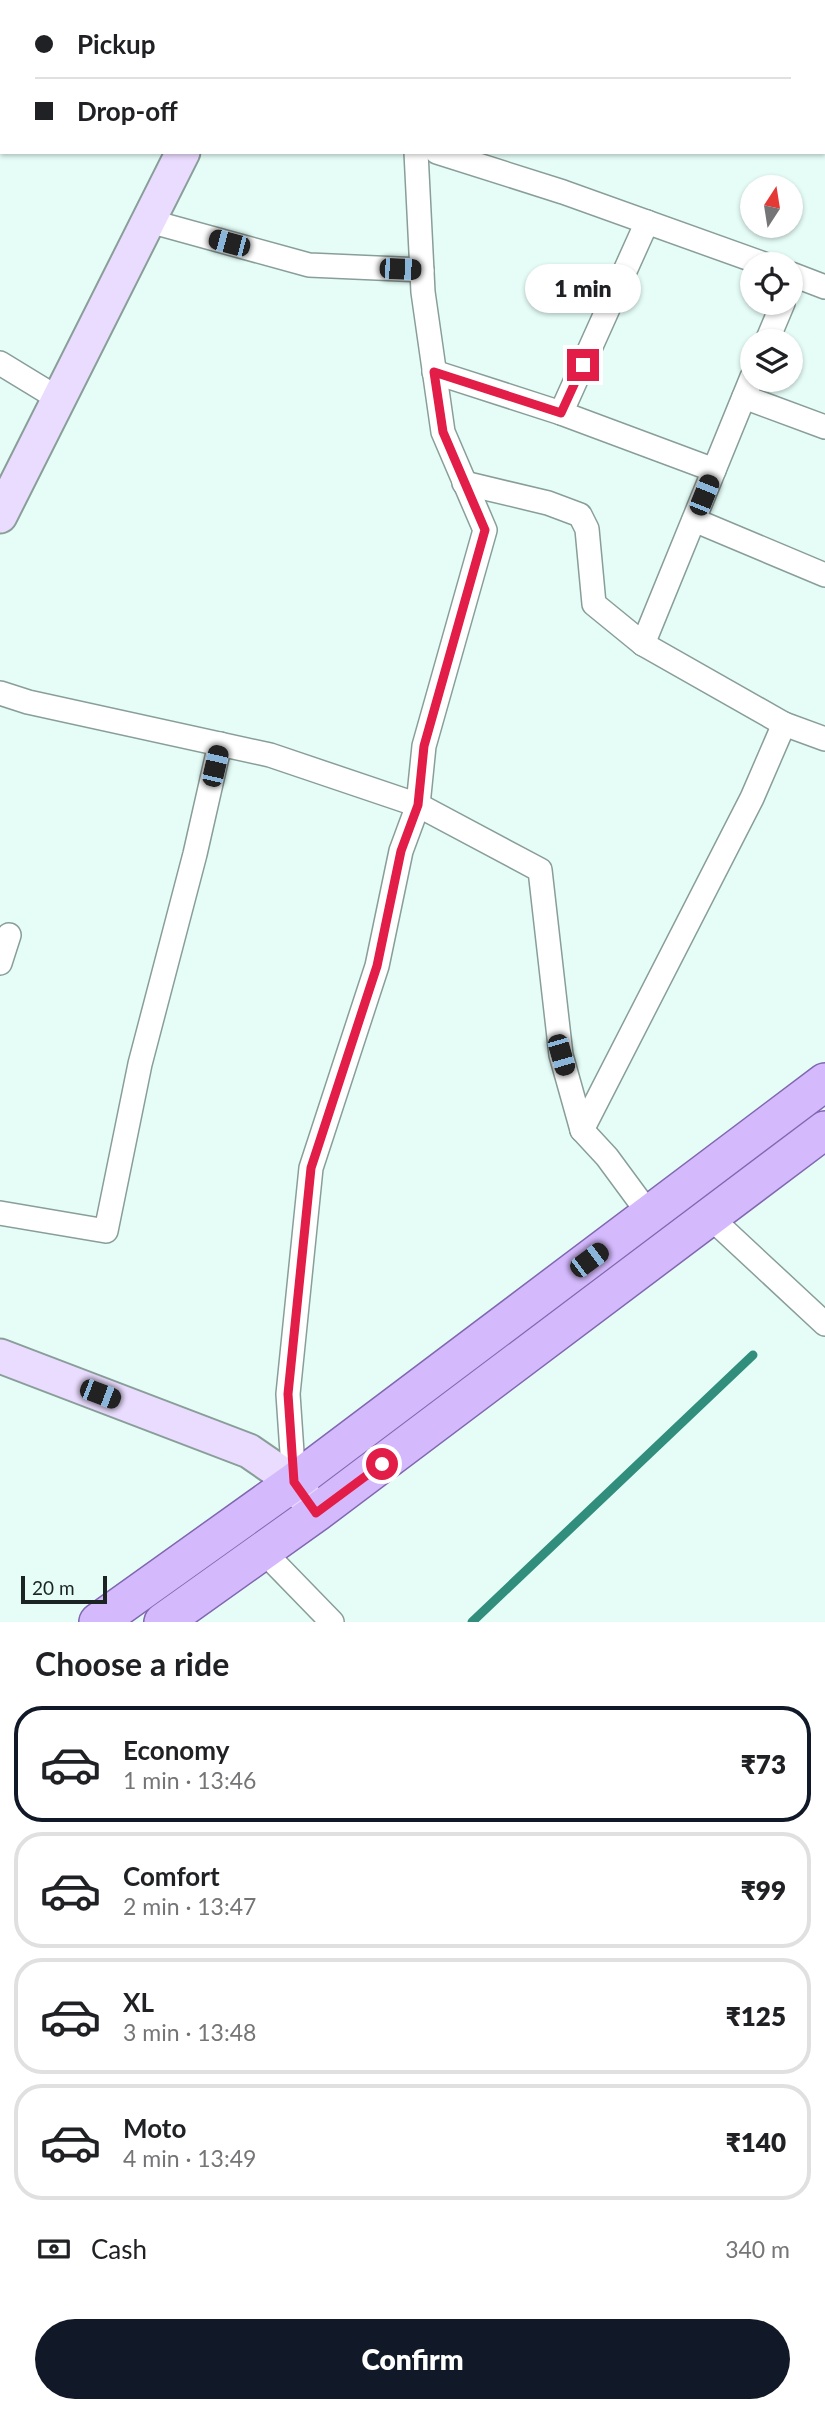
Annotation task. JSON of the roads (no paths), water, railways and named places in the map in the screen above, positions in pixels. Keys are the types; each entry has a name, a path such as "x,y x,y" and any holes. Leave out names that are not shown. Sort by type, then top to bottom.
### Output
{"main road":[{"path":"98,1622 294,1482 825,1082"},
{"path":"163,1622 316,1513 825,1130"}],"street":[{"path":"0,516 182,154"},
{"path":"294,1482 288,1394 311,1168 377,966 401,851 418,805 424,746 485,530 443,432 422,270 416,154"},
{"path":"443,154 563,192 740,255"},
{"path":"149,221 309,265 422,270"},
{"path":"561,413 647,222"},
{"path":"803,280 825,287"},
{"path":"0,363 59,399"},
{"path":"434,372 561,413 714,470"},
{"path":"643,644 746,392"},
{"path":"758,392 825,427"},
{"path":"464,483 548,503 580,515 587,529 594,604 643,644 784,723 825,739"},
{"path":"694,520 825,575"},
{"path":"0,694 270,755 418,805 540,870 561,1055 582,1130 607,1157 649,1214"},
{"path":"582,1130 752,798 784,723"},
{"path":"0,1213 106,1231 140,1063 195,854 220,744"},
{"path":"0,963 9,935"},
{"path":"710,1217 825,1324"},
{"path":"0,1356 249,1451 294,1482 316,1513"},
{"path":"262,1550 332,1622"}],"waterway":[{"path":"472,1622 753,1355"}]}
